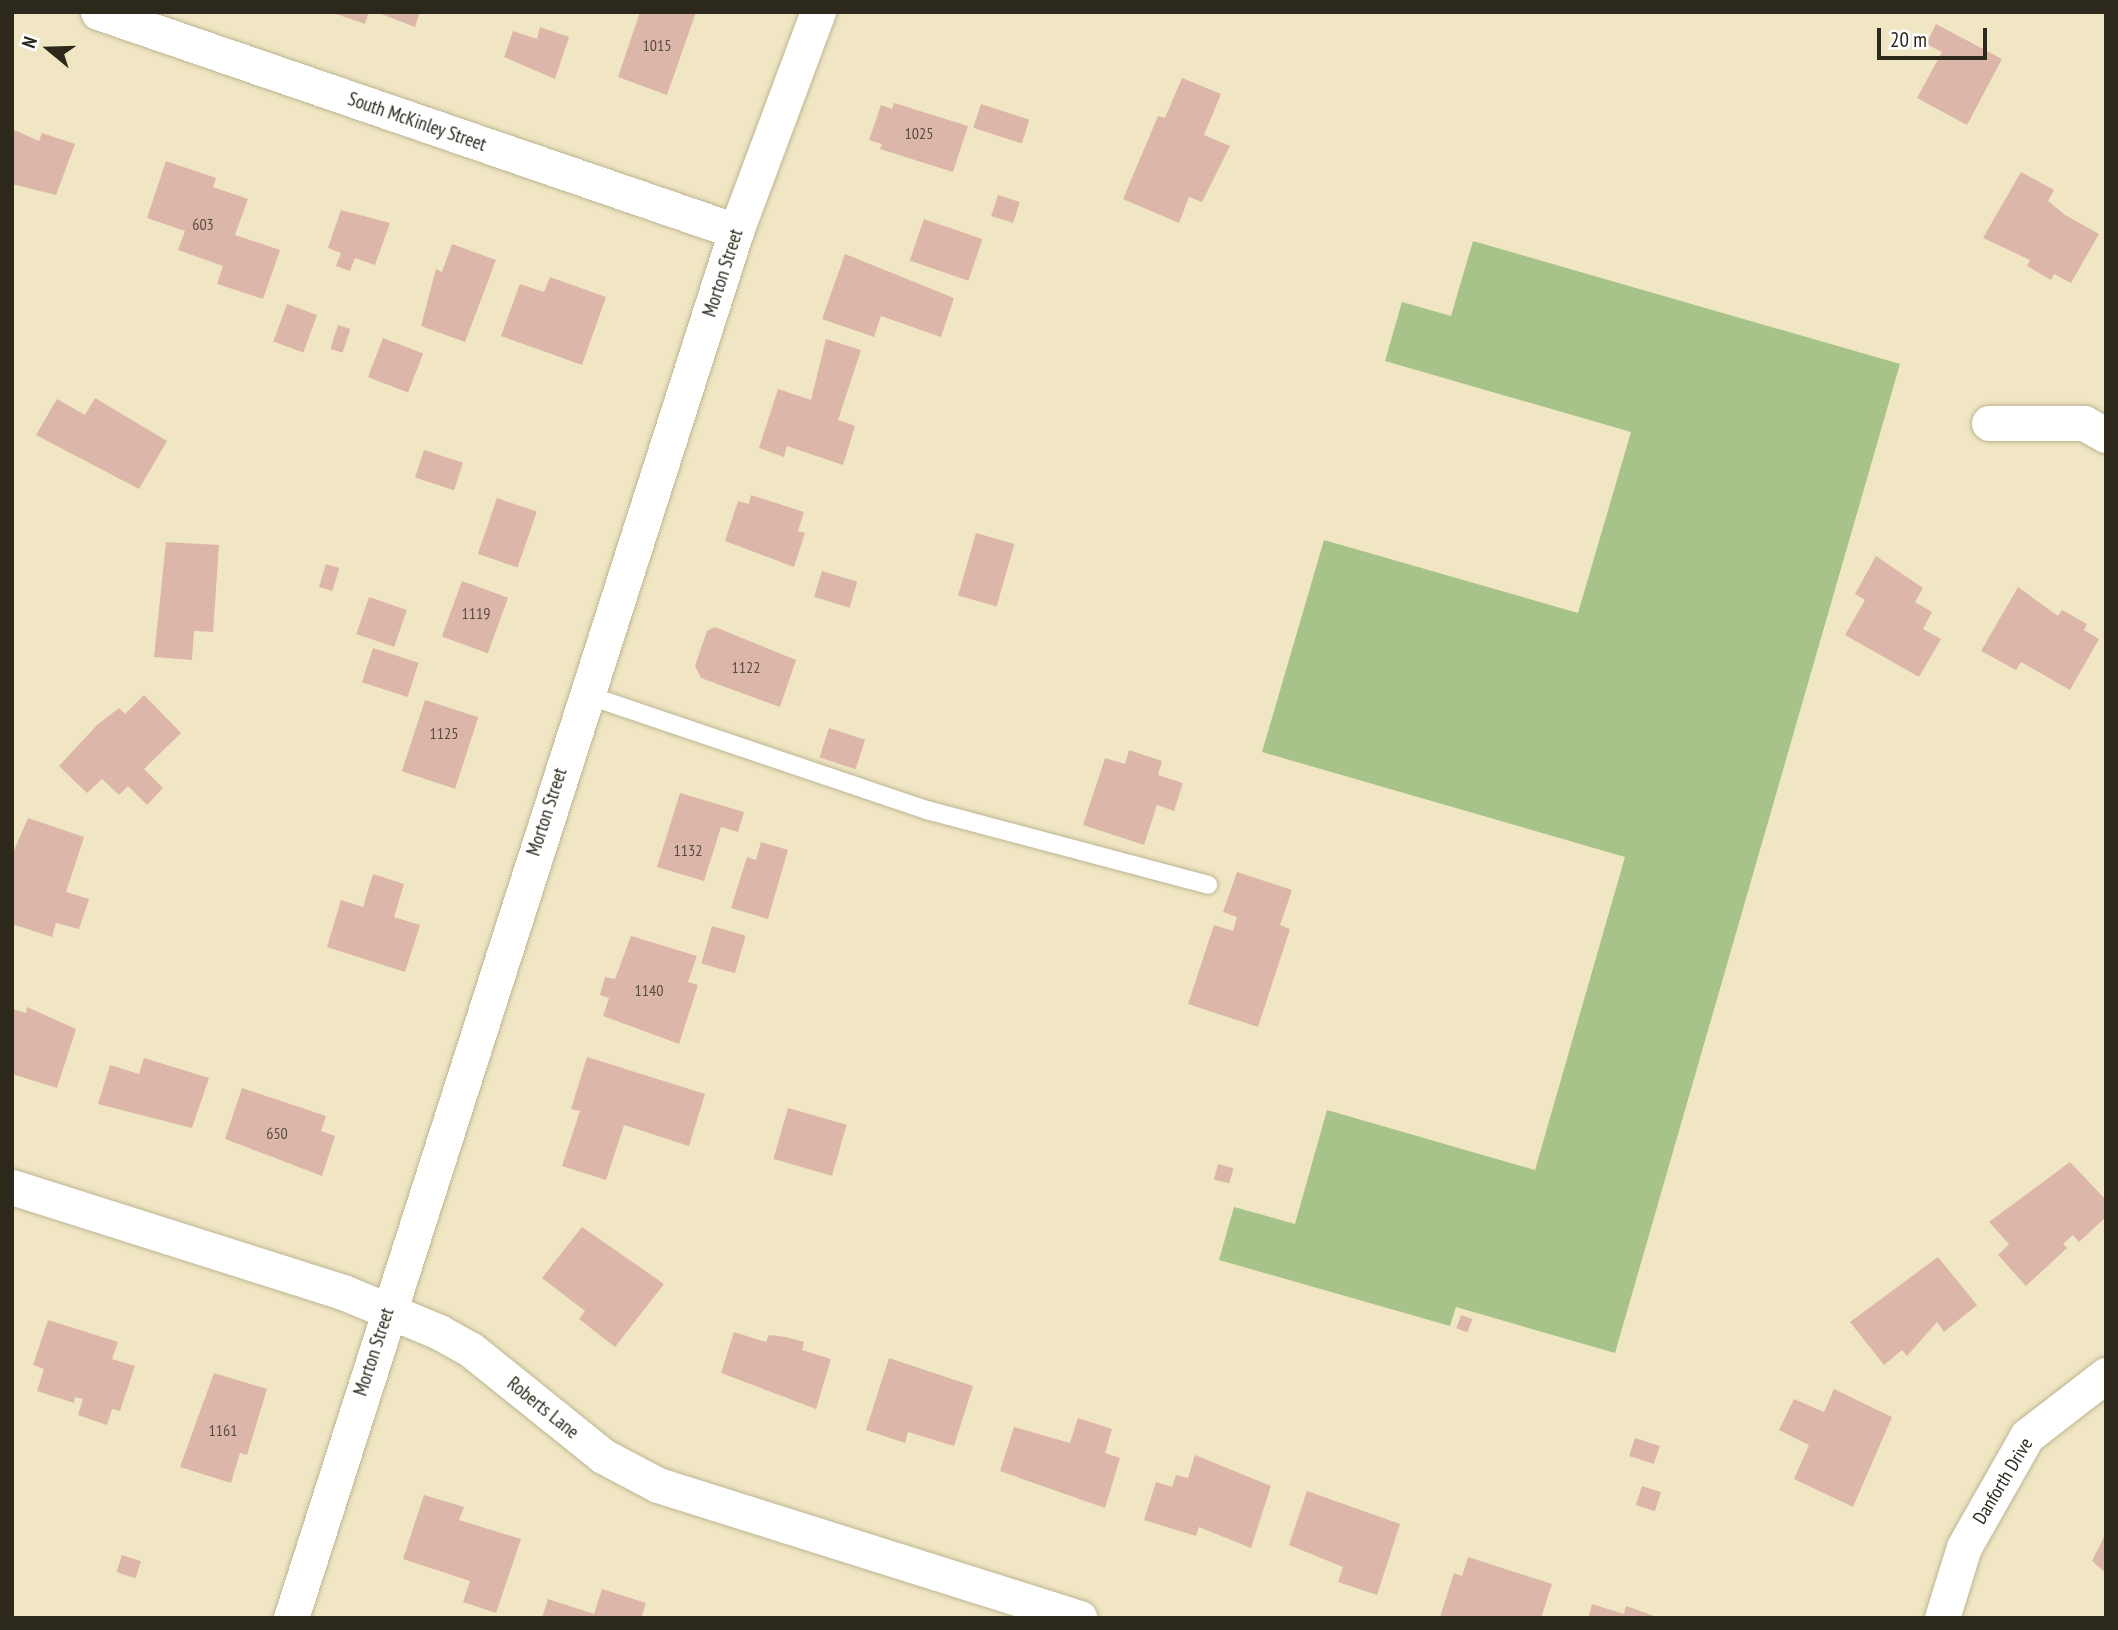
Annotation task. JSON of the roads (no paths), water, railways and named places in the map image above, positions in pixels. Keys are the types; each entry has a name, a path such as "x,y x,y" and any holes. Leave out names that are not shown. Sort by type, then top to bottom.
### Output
{"street":[{"name":"South McKinley Street","path":"98,12 736,231"},
{"name":"Morton Street","path":"291,1618 584,694 736,231 818,12"},
{"path":"1989,423 2084,423 2106,435"},
{"name":"Roberts Lane","path":"12,1187 388,1311 470,1349 603,1456 658,1485 1079,1618"},
{"name":"Danforth Drive","path":"1942,1618 1964,1547 2027,1436 2106,1375"}],"lane":[{"path":"584,694 927,810 1208,885"}]}
